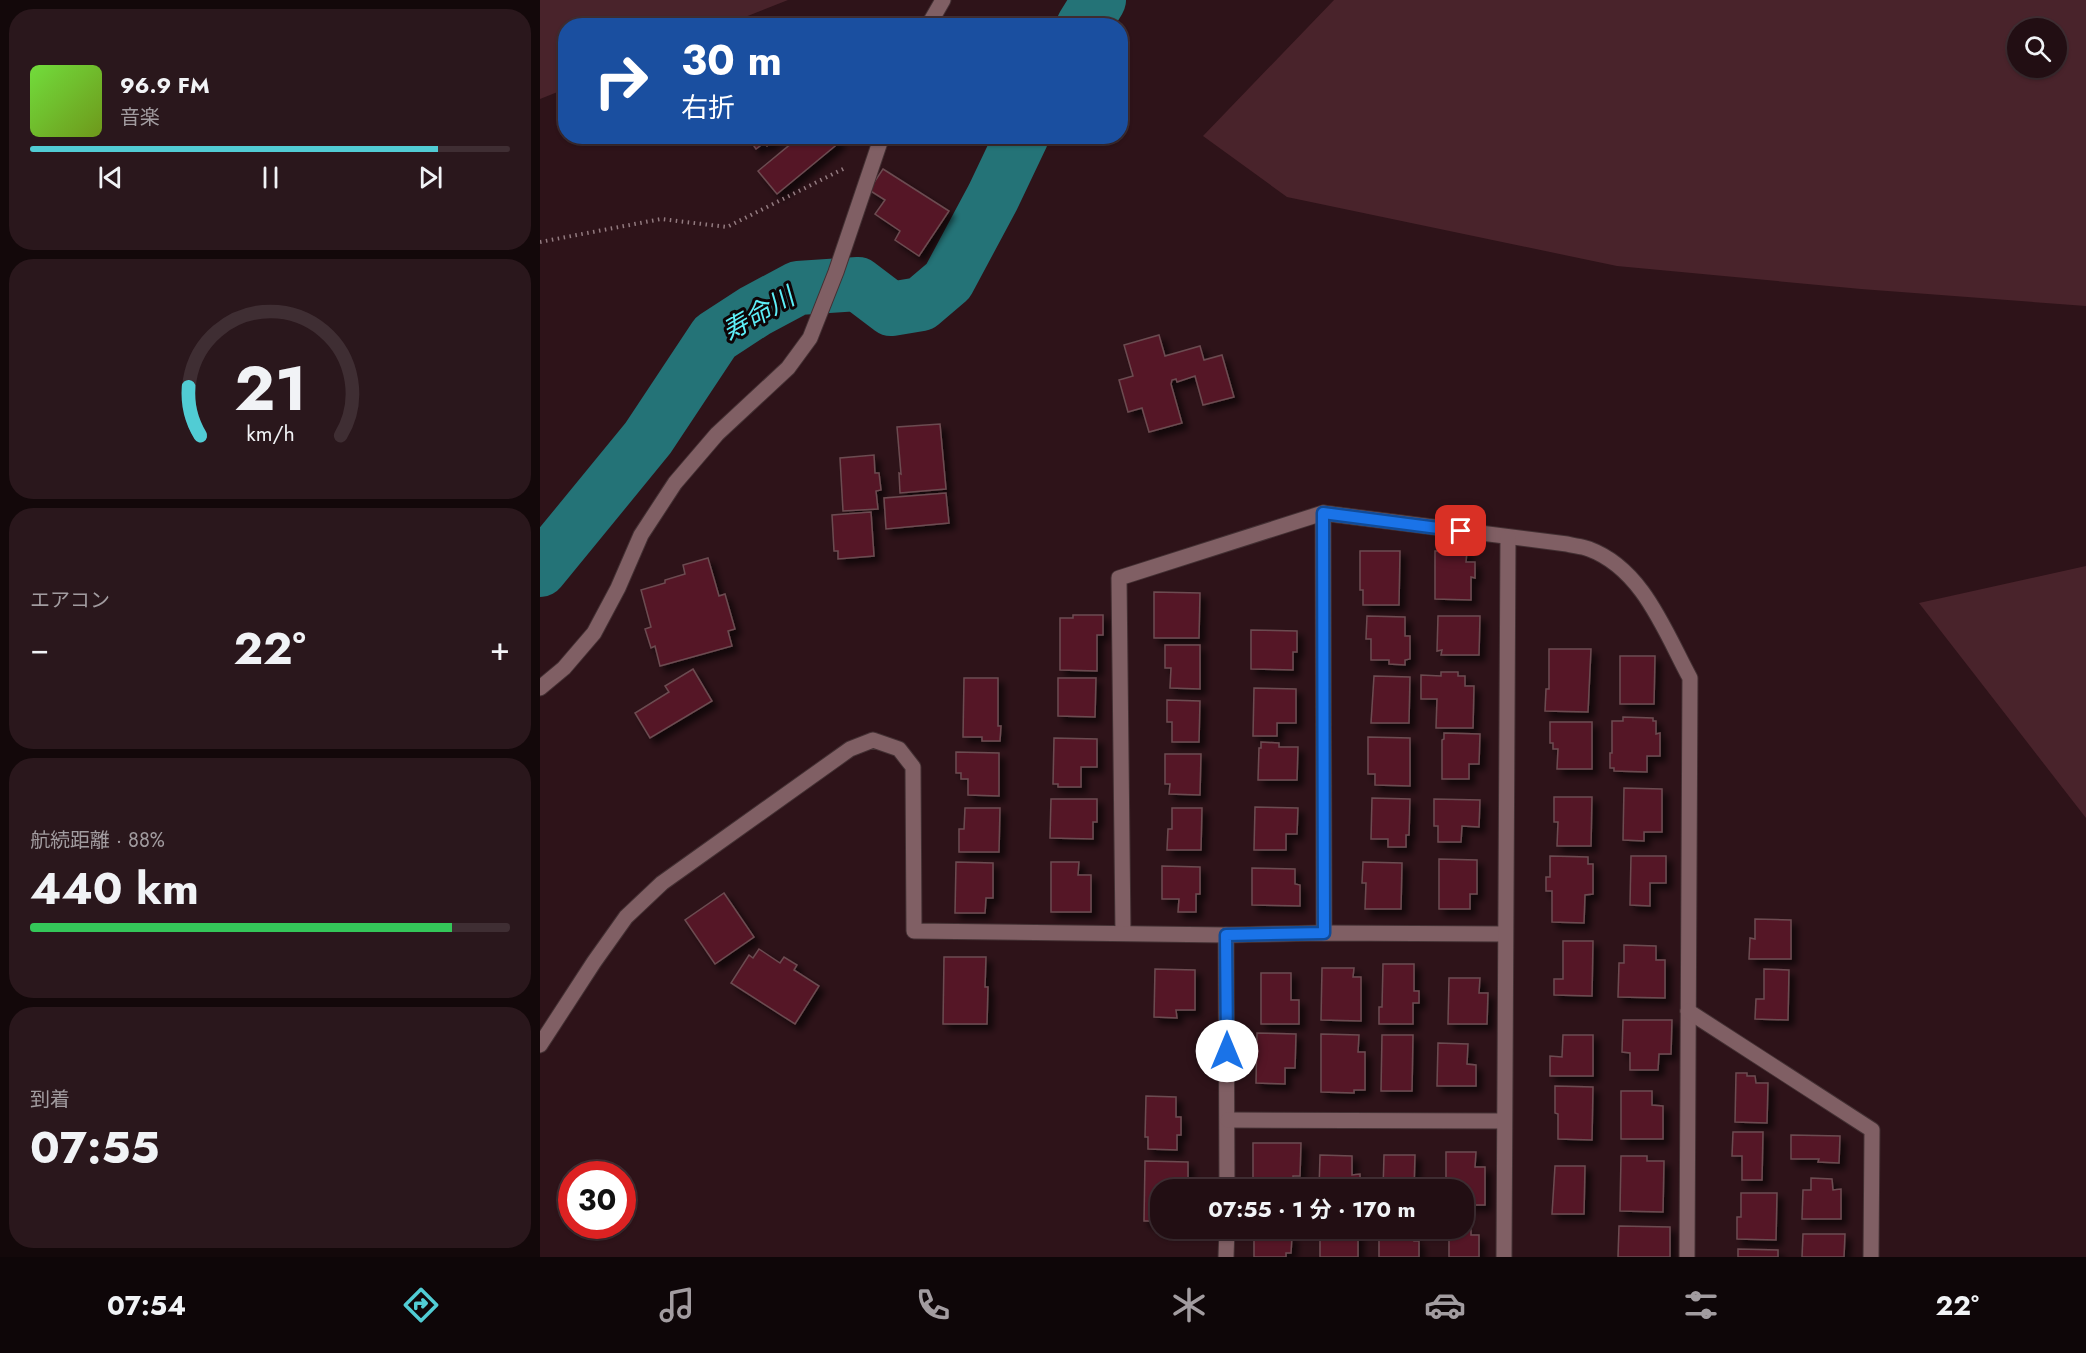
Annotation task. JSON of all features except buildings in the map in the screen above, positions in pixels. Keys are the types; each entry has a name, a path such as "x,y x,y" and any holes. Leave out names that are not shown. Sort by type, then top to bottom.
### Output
{"street":[{"path":"933,18 943,0"},
{"path":"540,687 564,668 594,633 618,588 641,535 675,483 717,434 788,368 810,338 836,272 879,144"},
{"path":"1323,513 1324,933"},
{"path":"1123,933 1119,578 1323,513 1589,549 1613,561 1635,581 1690,678 1687,1257"},
{"path":"1504,1257 1508,537"},
{"path":"540,1045 594,962 627,917 662,883 850,748 873,740 899,748 913,767 914,931 1226,935 1504,934"},
{"path":"1226,935 1227,1179"},
{"path":"1688,1011 1872,1130 1871,1257"},
{"path":"1228,1120 1503,1121"},
{"path":"1226,1257 1227,1239"}],"path":[{"path":"540,242 661,219 727,227 876,153"}],"shaded area":[{"path":"540,0 788,0 743,18 558,18 558,92 540,99"},
{"path":"1334,0 2086,0 2086,306 1861,289 1617,266 1287,197 1203,136"},
{"path":"2086,566 2086,818 1919,603"}],"waterway":[{"name":"寿命川","path":"1088,18 1099,0"},
{"name":"寿命川","path":"540,570 648,438 715,337 755,311 798,288 858,284 891,309 921,304 948,281 1018,144"}],"route":[{"path":"1227,1051 1226,935 1324,933 1323,513 1461,531"}]}
